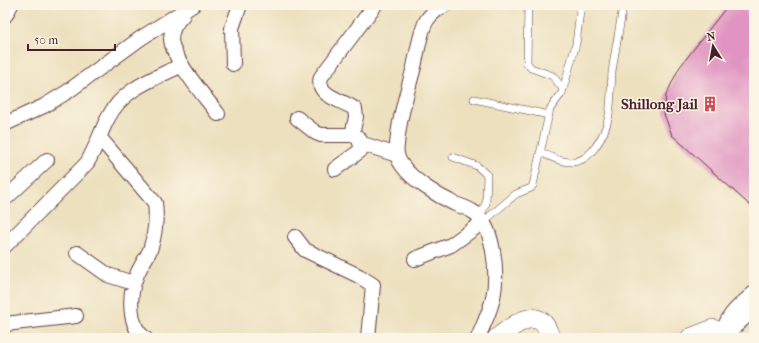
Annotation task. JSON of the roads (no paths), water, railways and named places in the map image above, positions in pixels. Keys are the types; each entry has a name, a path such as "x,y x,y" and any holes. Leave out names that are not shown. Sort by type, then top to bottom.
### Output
{"street":[{"path":"5,16 11,5"},
{"path":"193,5 177,21 172,30 172,46 182,65 218,114"},
{"path":"5,124 44,106 67,92 141,38 193,5"},
{"path":"233,64 232,28 240,5"},
{"path":"334,169 360,152 356,139 355,109 324,92 320,86 321,77 375,5"},
{"path":"445,5 436,9 424,25 396,145 397,155 402,165 427,188 454,203 473,211 481,219 486,228 493,250 495,273 492,300 478,338"},
{"path":"5,246 87,163 100,138 108,117 126,94 182,65"},
{"path":"297,118 316,133 321,135 356,139 397,155"},
{"path":"100,138 155,204 156,209 152,242 132,291 133,323 136,329 145,338"},
{"path":"5,199 47,160"},
{"path":"415,259 451,245 481,219"},
{"path":"295,237 305,250 359,276 374,285 368,338"},
{"path":"77,253 108,275 134,284"},
{"path":"724,338 726,321 734,310 754,293"},
{"path":"724,338 754,310"},
{"path":"5,324 76,316"},
{"path":"497,338 517,323 527,319 538,319 547,330 565,338"},
{"path":"690,338 713,329 718,331 724,338"}],"lane":[{"path":"528,5 527,63 531,68 553,76 563,89"},
{"path":"481,219 516,194 531,188 548,116 554,102 562,93 576,44 580,11 578,5"},
{"path":"540,152 567,162 577,162 584,159 601,140 607,127 611,111 612,71 623,5"},
{"path":"474,100 548,116"},
{"path":"453,157 477,166 487,175 486,203 481,219"}],"place":[{"name":"Shillong Jail","path":"710,104"}]}
